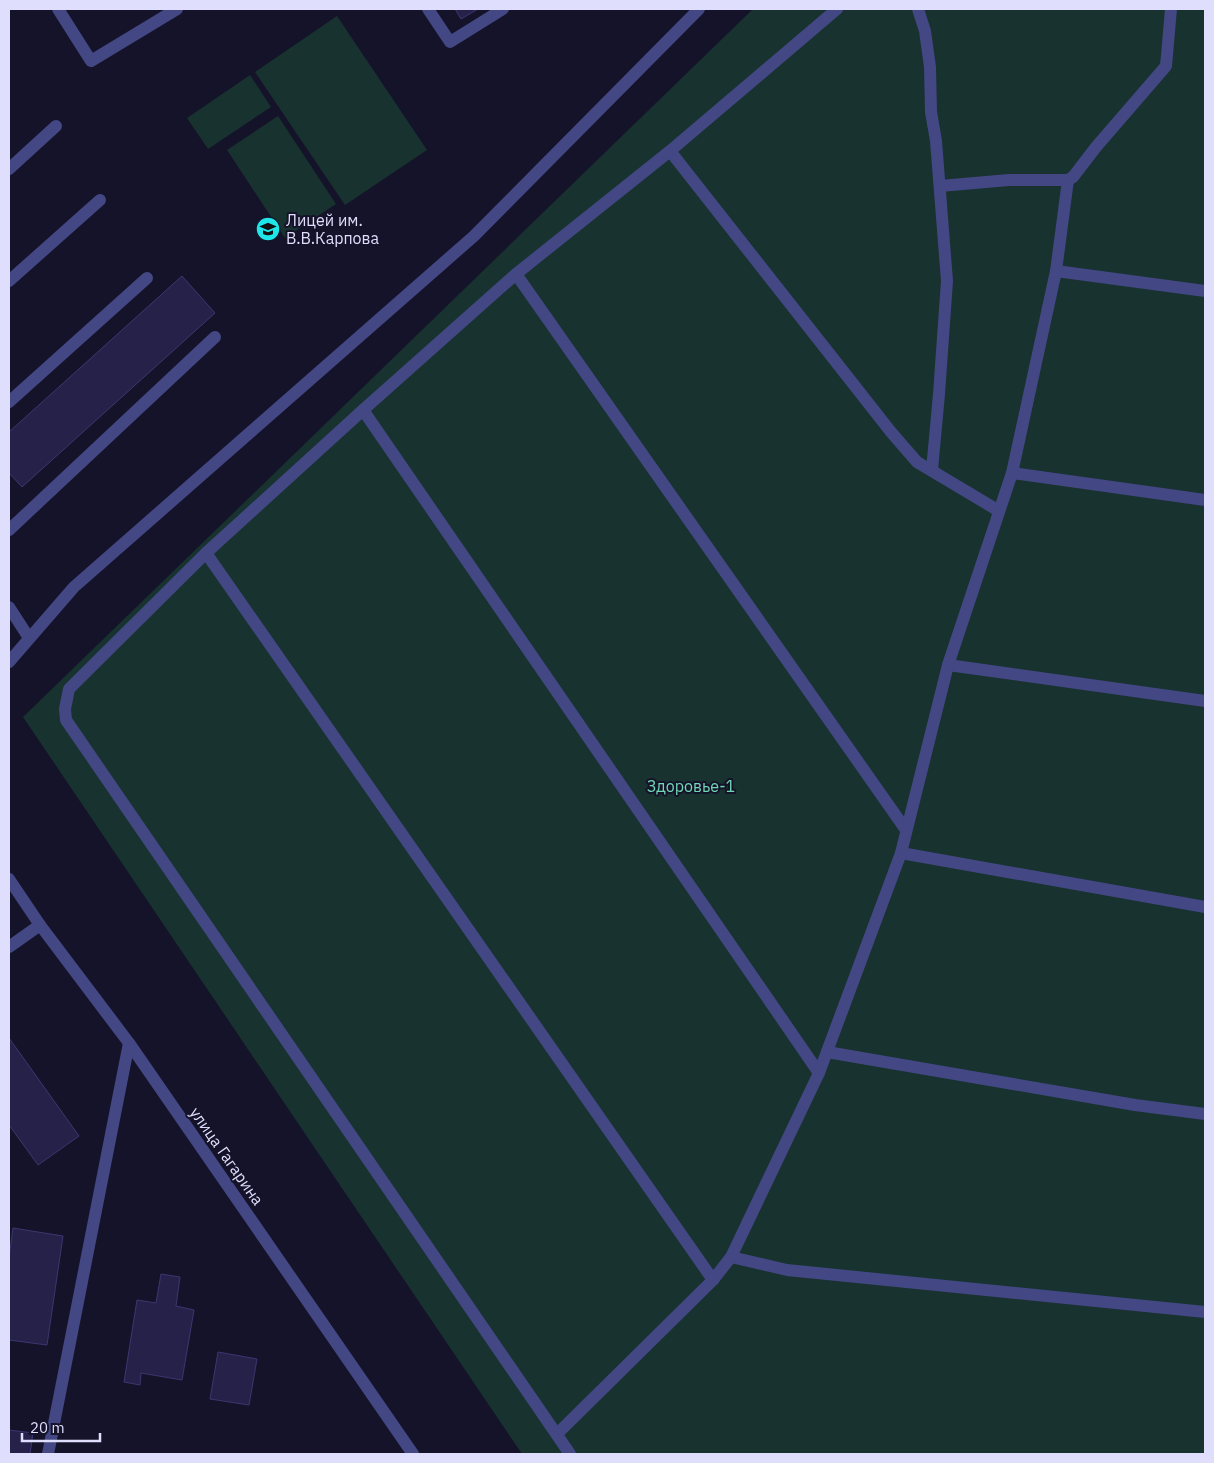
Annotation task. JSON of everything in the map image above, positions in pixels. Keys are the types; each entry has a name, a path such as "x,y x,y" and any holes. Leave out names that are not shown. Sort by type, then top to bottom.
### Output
{"street":[{"path":"58,9 91,61 177,9"},
{"path":"428,9 450,42 503,9"},
{"path":"9,662 74,587 474,236 699,9"},
{"path":"570,1454 66,720 65,709 69,689 206,553 363,410 516,274 670,151 837,9"},
{"path":"918,9 925,31 930,67 931,112 936,141 947,281 932,470"},
{"path":"940,186 1009,180 1068,180 1073,178 1166,66 1171,9"},
{"path":"9,169 56,126"},
{"path":"670,151 891,432 917,462 999,511"},
{"path":"557,1434 713,1280 732,1257 819,1073 901,853 948,665 1012,473 1056,270 1068,180"},
{"path":"9,281 100,200"},
{"path":"1056,270 1205,291"},
{"path":"516,274 906,830"},
{"path":"9,402 147,278"},
{"path":"9,530 215,337"},
{"path":"363,410 819,1073"},
{"path":"1012,473 1205,500"},
{"path":"206,553 713,1280"},
{"path":"9,606 29,638"},
{"path":"948,665 1205,700"},
{"path":"901,853 1205,907"},
{"name":"улица Гагарина","path":"9,879 40,925 129,1043 413,1454"},
{"path":"9,947 40,925"},
{"path":"48,1454 129,1043"},
{"path":"826,1052 1135,1105 1205,1114"},
{"path":"732,1257 787,1270 1205,1312"}],"green space":[{"name":"Здоровье-1","path":"753,9 1205,9 1205,1454 522,1454 23,717"},
{"path":"337,16 427,150 345,205 255,72"},
{"path":"250,75 271,107 208,149 187,118"},
{"path":"278,116 336,204 285,238 227,150"}],"building":[{"path":"455,9 478,9 461,19"},
{"path":"182,276 215,313 22,487 9,473 9,432"},
{"path":"9,1038 79,1136 38,1165 9,1125"},
{"path":"13,1228 63,1236 47,1345 9,1340 9,1258"},
{"path":"161,1274 180,1277 176,1306 194,1310 182,1380 141,1373 140,1385 124,1382 137,1300 156,1303"},
{"path":"218,1352 257,1359 249,1405 210,1399"},
{"path":"9,1430 33,1433 30,1454 9,1454"}],"place":[{"name":"Лицей им. В.В.Карпова","path":"268,229"}]}
